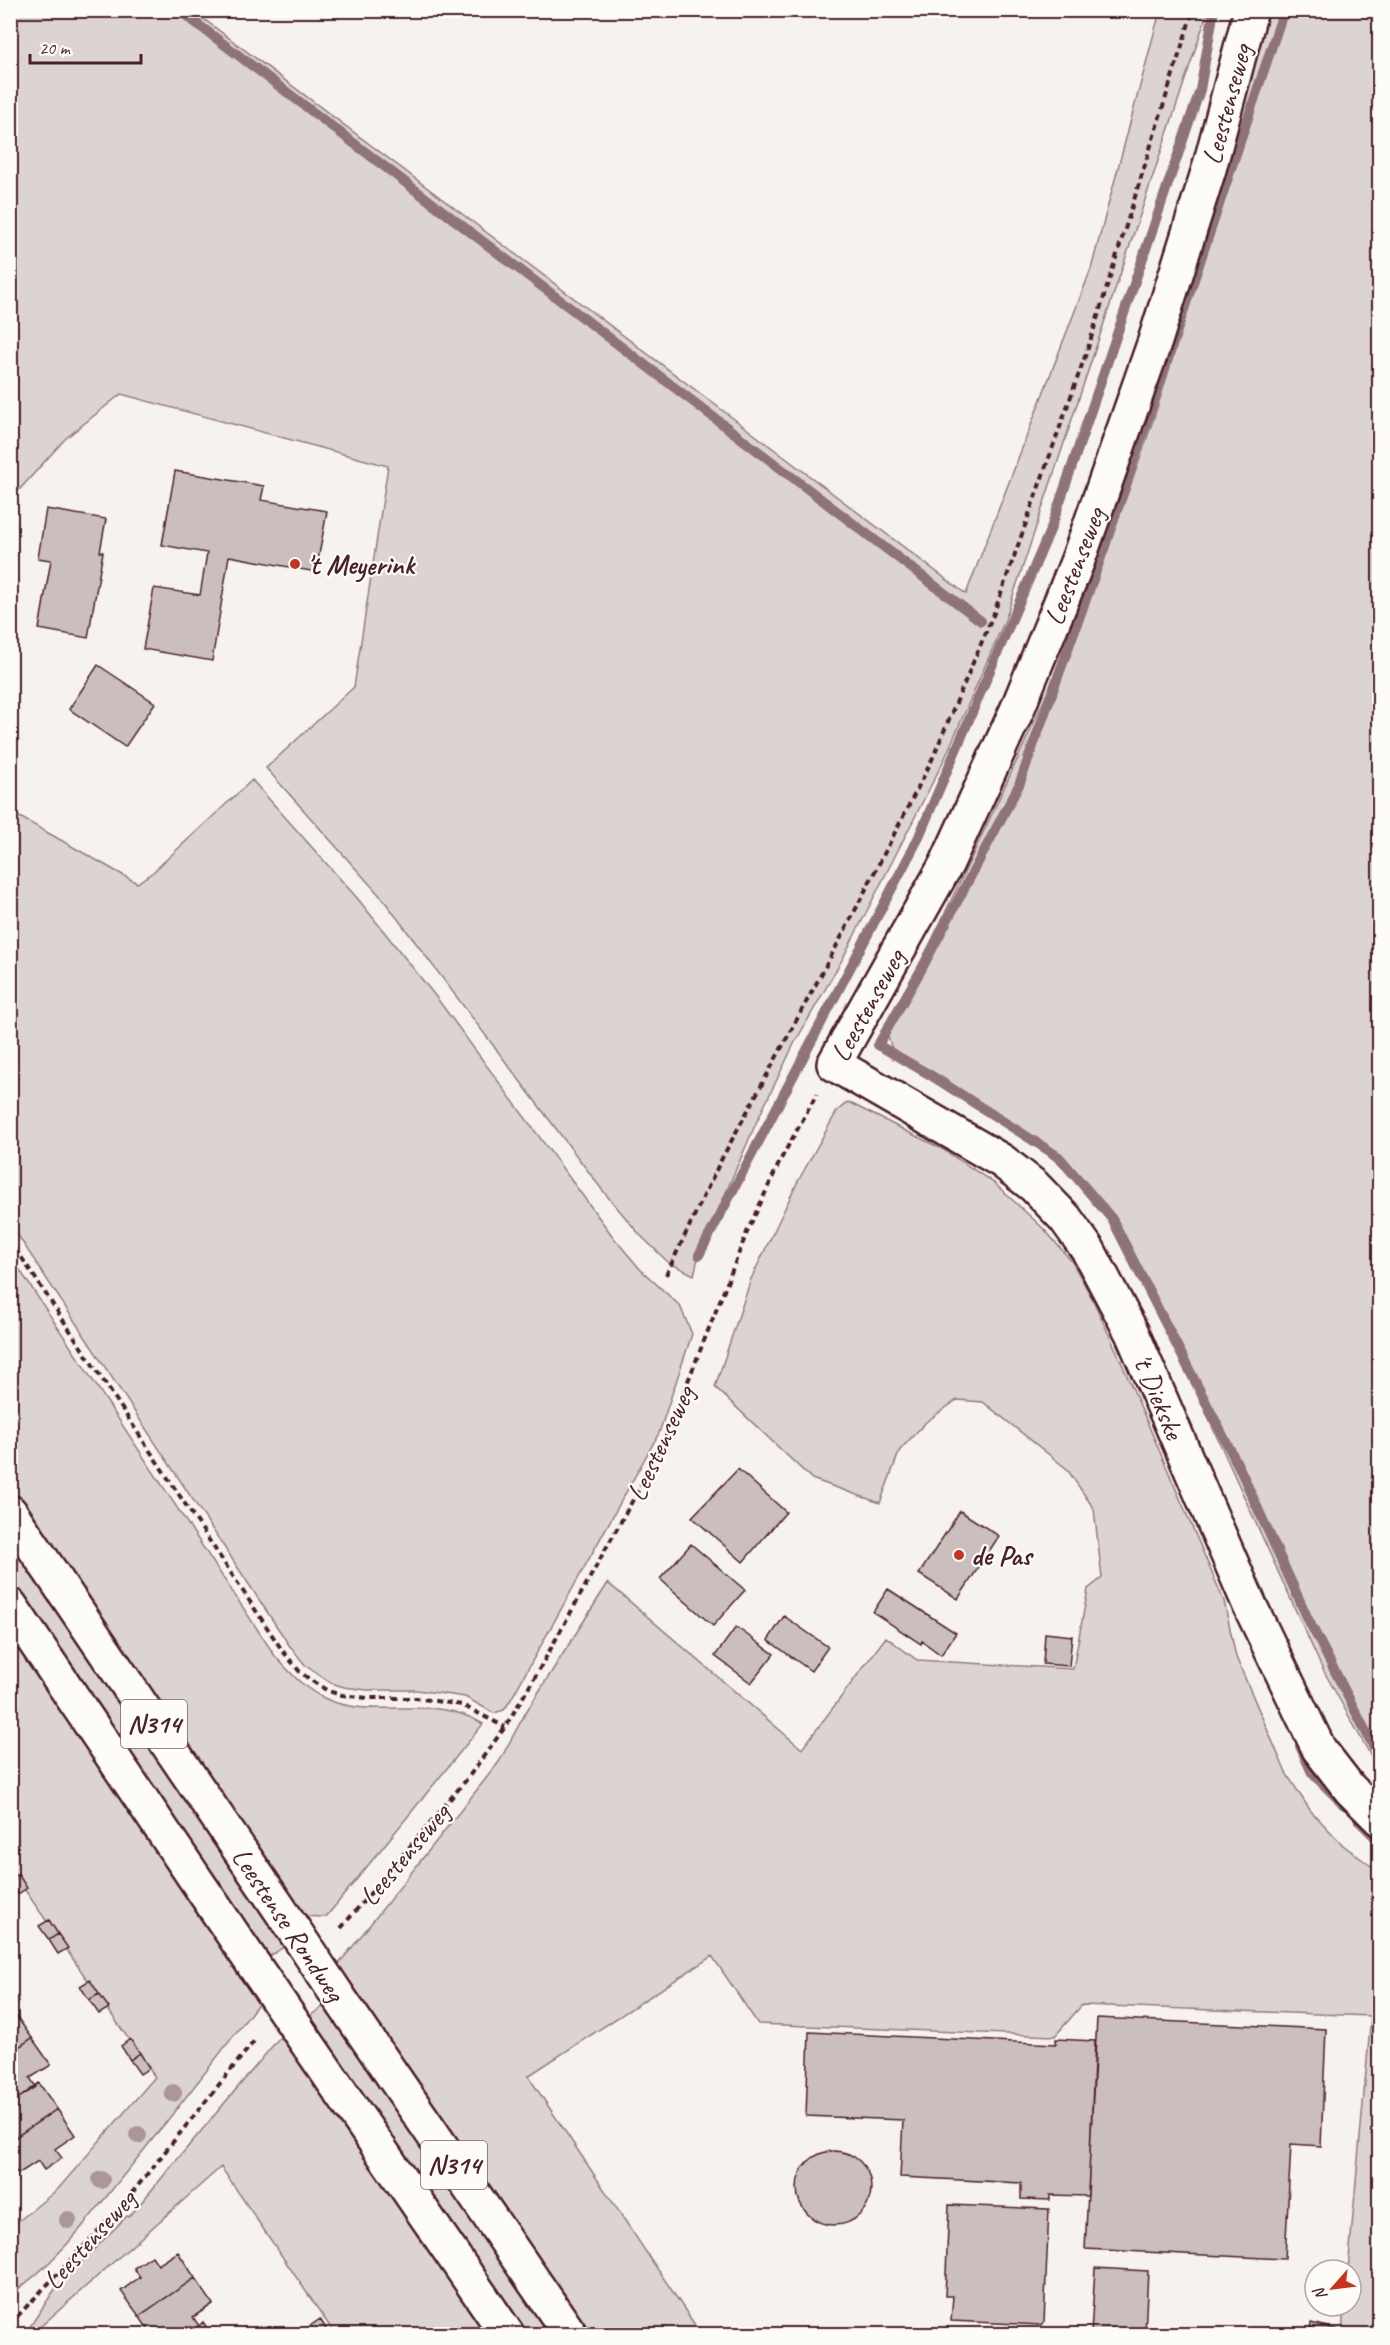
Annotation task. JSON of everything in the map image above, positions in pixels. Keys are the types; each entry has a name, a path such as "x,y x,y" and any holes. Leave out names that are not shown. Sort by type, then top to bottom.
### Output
{"street":[{"name":"Leestenseweg","path":"834,1064 947,863 1017,710 1078,560 1155,341 1209,169 1251,10"},
{"name":"'t Diekske","path":"834,1064 1002,1161 1034,1186 1065,1218 1083,1242 1110,1288 1132,1333 1250,1606 1319,1749 1350,1789 1380,1819"},
{"name":"Leestense Rondweg","path":"10,1512 570,2334"},
{"name":"Leestense Rondweg","path":"10,1605 507,2334"}],"path":[{"path":"666,1275 720,1162 844,932 931,762 994,613 1088,348 1193,10"},
{"name":"Leestenseweg","path":"341,1928 467,1779 505,1727 604,1556 662,1449 748,1230 782,1157 834,1064"},
{"path":"10,1240 282,1650 300,1672 328,1691 342,1695 367,1698 416,1698 462,1705 505,1727"},
{"name":"Leestenseweg","path":"10,2324 119,2209 255,2040"}],"shaded area":[{"path":"11,10 193,11 966,594 1091,269 1160,11 1208,11 1005,620 945,758 842,960 794,1044 757,1121 699,1254 694,1275 669,1263 641,1236 603,1191 382,898 266,768 354,687 388,466 121,394 65,439 11,499"},
{"path":"1269,11 1379,11 1379,1764 1371,1756 1321,1666 1131,1248 1090,1191 1019,1130 941,1080 895,1058 887,1034 1038,714 1119,517 1182,329"},
{"path":"252,780 358,899 436,997 614,1238 640,1269 680,1306 692,1334 659,1433 510,1701 504,1710 494,1713 465,1697 417,1690 367,1690 344,1687 331,1683 306,1666 289,1645 11,1225 11,812 137,883 153,872"},
{"path":"848,1102 944,1150 994,1183 1045,1230 1072,1262 1117,1352 1224,1601 1236,1657 1286,1773 1310,1810 1343,1845 1379,1872 1379,2334 1342,2334 1343,2318 1363,2318 1363,2258 1349,2258 1371,2016 1082,2005 1055,2036 758,2024 712,1956 528,2076 701,2334 591,2334 338,1965 499,1762 526,1712 608,1583 802,1749 886,1637 917,1660 1073,1669 1088,1589 1102,1578 1094,1509 1067,1469 983,1402 957,1400 926,1422 900,1450 880,1503 812,1479 715,1387 751,1279 797,1183 837,1111"},
{"path":"10,1255 275,1656 303,1685 324,1698 343,1705 363,1708 444,1710 464,1715 483,1724 326,1917 297,1916 11,1494"},
{"path":"10,1535 288,1944 264,1960 11,1586"},
{"path":"10,1630 261,2000 84,2224 43,2269 11,2294 11,2227 58,2189 155,2077 11,1870"},
{"path":"329,2003 556,2334 522,2334 305,2019"},
{"path":"285,2031 492,2334 335,2334 221,2167 32,2334 25,2334 55,2289 127,2216 129,2217"}],"building":[{"name":"'t Meyerink","path":"175,471 264,486 261,500 327,511 316,572 229,556 212,661 143,649 154,588 200,595 207,553 162,545"},
{"path":"46,509 106,519 100,552 103,552 88,638 39,629 51,560 38,558"},
{"path":"98,665 155,703 125,747 69,709"},
{"path":"738,1469 786,1512 743,1562 692,1517"},
{"name":"de Pas","path":"960,1511 999,1536 958,1599 919,1574"},
{"path":"691,1544 745,1590 713,1626 660,1579"},
{"path":"888,1589 956,1633 941,1655 873,1612"},
{"path":"784,1616 828,1647 811,1671 768,1640"},
{"path":"736,1627 774,1654 751,1683 715,1656"},
{"path":"1045,1633 1072,1636 1069,1666 1043,1664"},
{"path":"18,1874 27,1888 18,1894 10,1884 10,1879"},
{"path":"49,1920 58,1934 49,1940 39,1926"},
{"path":"58,1934 68,1948 58,1954 49,1940"},
{"path":"90,1980 99,1994 89,2000 80,1986"},
{"path":"99,1994 109,2008 99,2014 89,2000"},
{"path":"14,2013 32,2038 10,2053 10,2015"},
{"path":"1097,2018 1326,2029 1321,2146 1291,2144 1285,2259 1085,2249"},
{"path":"809,2032 1056,2044 1056,2039 1095,2041 1088,2196 1050,2195 1050,2200 1021,2199 1021,2183 900,2177 903,2120 806,2116"},
{"path":"32,2038 51,2065 30,2078 36,2087 19,2098 14,2089 10,2091 10,2053"},
{"path":"130,2039 140,2053 130,2060 121,2046"},
{"path":"140,2053 149,2068 140,2074 130,2060"},
{"path":"39,2083 57,2109 10,2141 10,2091 14,2089 19,2098"},
{"path":"57,2109 75,2135 55,2149 62,2158 44,2170 38,2161 18,2174 10,2163 10,2141"},
{"path":"834,2151 848,2154 860,2162 868,2174 871,2188 868,2202 860,2214 848,2222 834,2225 820,2222 808,2214 800,2202 797,2188 800,2174 808,2162 820,2154"},
{"path":"949,2205 1049,2209 1044,2322 1042,2325 951,2321 953,2296 945,2296"},
{"path":"178,2252 195,2278 139,2316 121,2291 140,2277 134,2268 152,2256 158,2265"},
{"path":"1095,2268 1148,2271 1145,2334 1091,2334"},
{"path":"195,2278 213,2304 193,2317 199,2326 186,2334 181,2334 176,2328 167,2334 151,2334 139,2316"},
{"path":"320,2319 328,2332 305,2334 303,2331"},
{"path":"203,2322 211,2334 186,2334 199,2326"},
{"path":"1311,2323 1344,2331 1344,2334 1309,2334"}],"waterway":[{"path":"179,10 981,621"},
{"path":"699,1255 917,841 1051,528 1200,90 1214,10"},
{"path":"1284,10 1105,546 1019,785 921,970 878,1045 932,1076 1059,1157 1112,1219 1239,1467 1309,1621 1380,1759"},
{"path":"1300,1746 1312,1773 1344,1805"},
{"path":"1359,1821 1380,1842"}],"place":[{"name":"'t Meyerink","path":"295,564"},
{"name":"de Pas","path":"959,1555"}]}
